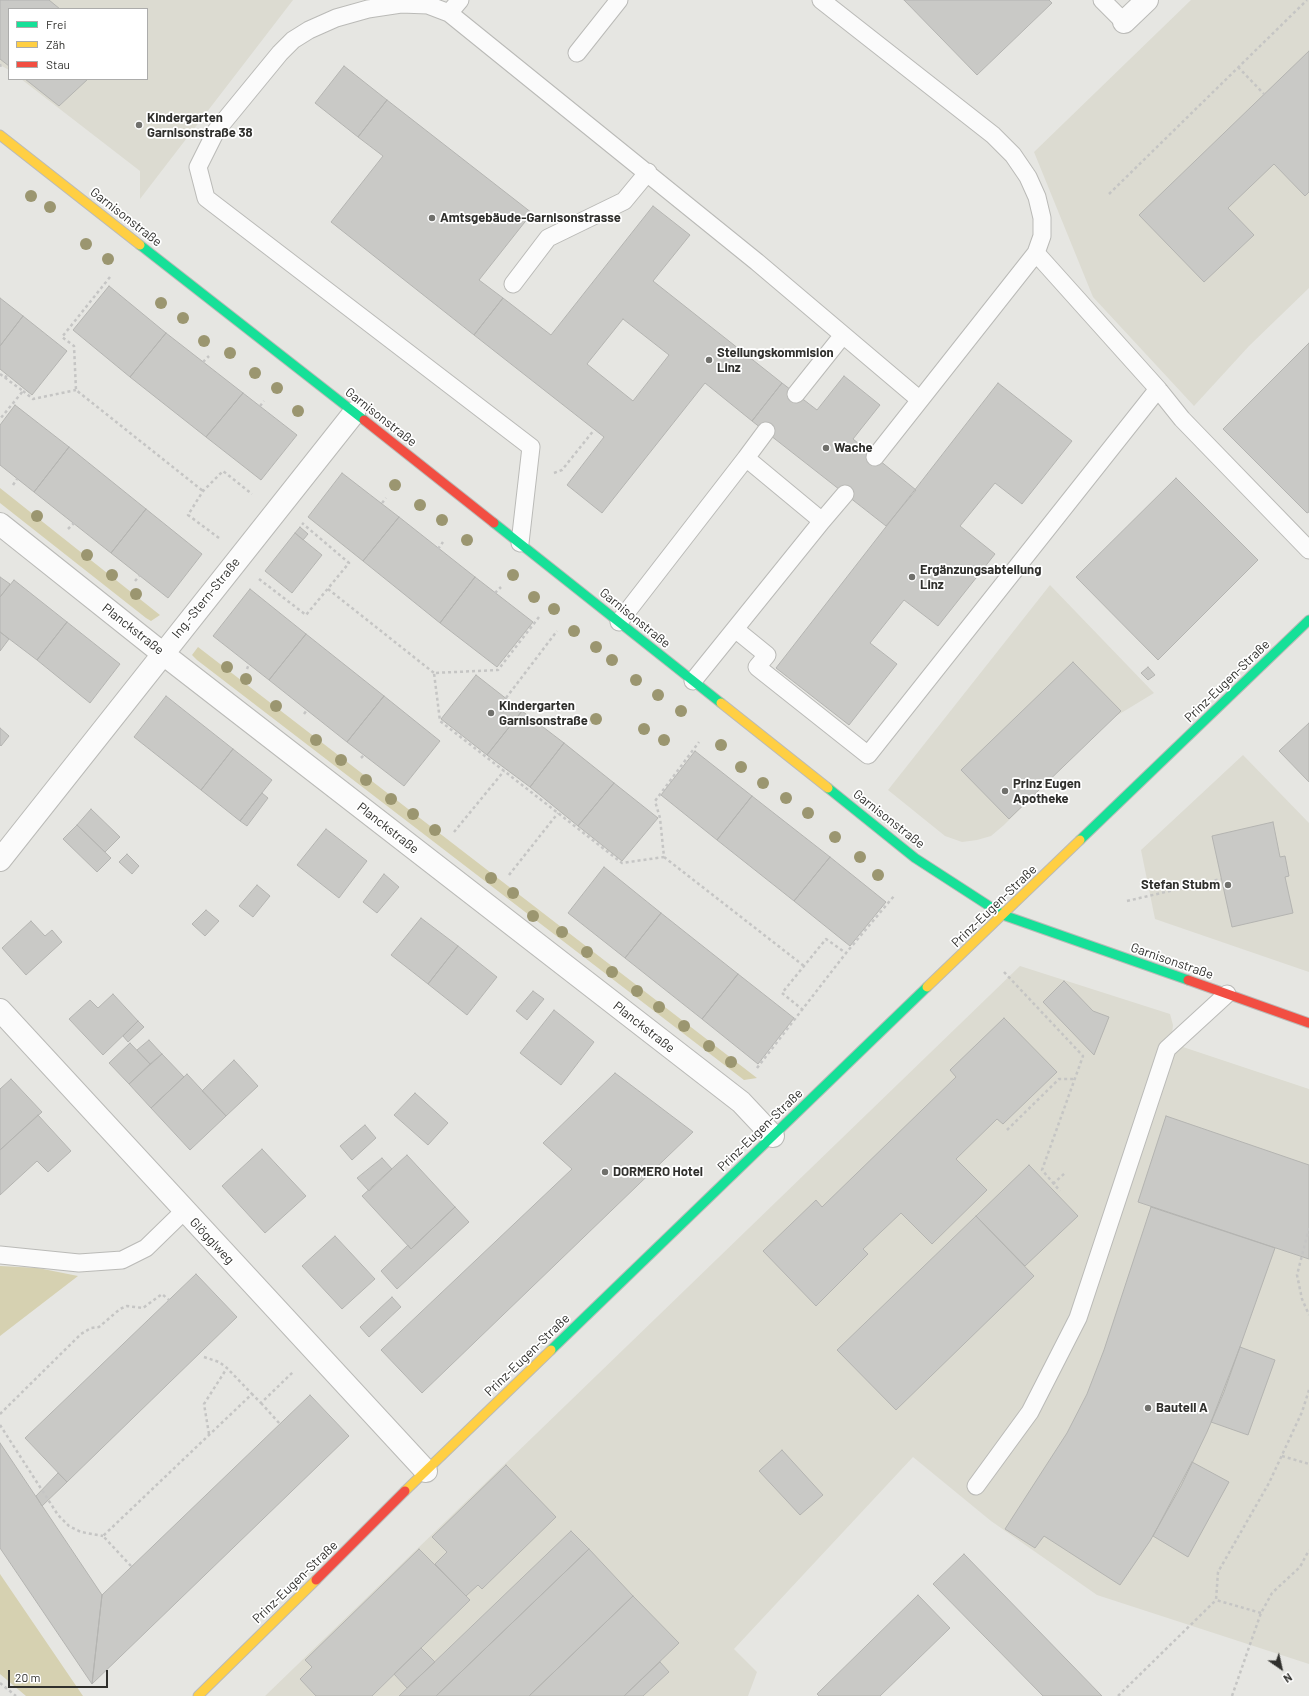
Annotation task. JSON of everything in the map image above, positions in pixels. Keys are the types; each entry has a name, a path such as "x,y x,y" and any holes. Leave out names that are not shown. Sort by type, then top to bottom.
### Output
{"street":[{"path":"1124,22 1147,0"},
{"name":"Garnisonstraße","path":"0,135 520,543 915,858 1003,915 1309,1023"},
{"name":"Ing.-Stern-Straße","path":"0,860 162,653 354,413"},
{"name":"Planckstraße","path":"0,524 162,653 741,1102 773,1136"},
{"name":"Prinz-Eugen-Straße","path":"198,1696 426,1471 1309,620"},
{"name":"Glögglweg","path":"0,1010 157,1179 184,1211 426,1471"}],"lane":[{"path":"577,53 619,0"},
{"path":"821,0 993,135 1013,155 1028,177 1037,197 1042,218 1042,236 1036,253 875,457"},
{"path":"1102,0 1124,22"},
{"path":"520,543 531,447 206,198 198,167 216,131 280,53 293,40 309,30 336,18 368,9 401,4 454,6 648,172 920,400"},
{"path":"513,284 548,238 624,201 648,172"},
{"path":"1036,253 1158,389 1182,419 1309,550"},
{"path":"796,394 844,335"},
{"path":"734,629 766,655 757,667 868,755 1158,389"},
{"path":"619,622 766,431"},
{"path":"746,458 822,521"},
{"path":"693,681 845,494"},
{"path":"976,1486 1030,1412 1078,1318 1167,1049 1227,994"},
{"path":"0,1255 79,1263 122,1260 146,1248 184,1211"}],"path":[{"path":"1109,194 1306,0"},
{"path":"0,64 1,69"},
{"path":"1238,67 1264,94"},
{"path":"110,277 62,337 74,346 76,390 203,492"},
{"path":"203,362 209,356"},
{"path":"0,374 33,399 76,390"},
{"path":"6,378 7,374"},
{"path":"0,419 23,391"},
{"path":"260,406 264,401"},
{"path":"526,485 562,470 594,430"},
{"path":"220,539 188,515 203,492 223,471 254,496"},
{"path":"13,485 17,479"},
{"path":"382,504 386,498"},
{"path":"256,577 306,615 349,563 300,522"},
{"path":"68,529 74,523"},
{"path":"438,549 443,542"},
{"path":"135,581 140,575"},
{"path":"495,593 501,587"},
{"path":"328,589 434,673 498,670 539,617"},
{"path":"506,698 557,631"},
{"path":"247,669 249,664"},
{"path":"434,673 440,721 622,863 664,857 804,966"},
{"path":"304,714 307,710"},
{"path":"664,857 660,818 655,801 699,742"},
{"path":"361,758 364,755"},
{"path":"454,832 504,771"},
{"path":"509,875 558,813"},
{"path":"1127,901 1221,879"},
{"path":"756,1068 803,1010 846,953 894,896"},
{"path":"803,1010 782,993 826,939 846,953"},
{"path":"1004,972 1083,1056 1042,1170 1060,1191"},
{"path":"1007,1130 1059,1079 1075,1079"},
{"path":"1053,1184 1066,1172"},
{"path":"1309,1228 1297,1275 1302,1299 1309,1315"},
{"path":"0,1414 81,1334 91,1328 99,1327 120,1309 127,1306 142,1308 162,1294 169,1300"},
{"path":"204,1358 219,1362 227,1368 280,1424"},
{"path":"261,1403 300,1366"},
{"path":"209,1435 204,1404 227,1368"},
{"path":"1118,1696 1216,1600 1218,1572 1269,1483 1302,1412 1309,1390"},
{"path":"103,1536 252,1394"},
{"path":"0,1425 58,1515 69,1526 82,1532 103,1536 132,1566"},
{"path":"1282,1456 1309,1464"},
{"path":"1232,1696 1261,1612 1272,1593 1300,1567 1309,1550"},
{"path":"1216,1600 1261,1612"},
{"path":"0,1683 16,1696"}],"shaded area":[{"name":"Kindergarten Garnisonstraße 38","path":"0,0 293,0 140,199 140,171 22,80 148,80 148,8 8,8 8,69 0,65"},
{"path":"1191,0 1309,0 1309,288 1249,346 1194,406 1093,297 1034,152"},
{"path":"0,488 160,615 151,621 146,618 0,503"},
{"path":"1050,585 1154,693 1108,721 1004,825 991,836 962,842 945,836 888,790"},
{"path":"198,647 757,1078 744,1080 197,660 192,655"},
{"name":"Stefan Stubm","path":"1243,755 1309,823 1309,972 1155,919 1141,850"},
{"path":"1020,966 1170,1014 1173,1025 1171,1043 1309,1089 1309,1664 1097,1595 991,1521 913,1457 734,1649 757,1672 748,1696 265,1696"},
{"path":"0,1266 38,1268 78,1276 0,1336"},
{"path":"0,1574 83,1696 26,1696 0,1674"}],"building":[{"path":"0,0 49,0 59,8 8,8 8,65 0,59"},
{"path":"904,0 1049,0 1052,3 977,75"},
{"path":"1309,51 1309,192 1305,196 1274,164 1228,208 1254,235 1204,282 1139,215"},
{"path":"344,66 387,100 358,137 315,103"},
{"path":"26,80 87,80 59,106"},
{"name":"Amtsgebäude-Garnisonstrasse","path":"387,100 532,213 479,280 503,298 474,335 331,222 383,156 358,137"},
{"name":"Stellungskommision Linz","path":"653,206 690,235 653,281 782,383 752,421 705,383 602,513 567,485 604,437 474,335 503,298 551,335","holes":["623,319 669,355 633,401 587,364"]},
{"path":"109,286 166,333 130,377 73,330"},
{"path":"0,298 23,316 0,346"},
{"path":"23,316 67,351 32,395 0,369 0,346"},
{"path":"166,333 243,393 206,437 130,377"},
{"path":"1309,343 1309,512 1307,513 1223,429"},
{"name":"Wache","path":"844,376 880,405 853,439 916,490 886,526 752,421 782,383 817,410"},
{"name":"Ergänzungsabteilung Linz","path":"998,383 1072,441 1022,504 995,483 960,526 995,554 938,626 904,600 870,643 897,664 849,725 776,668"},
{"path":"243,393 297,435 261,480 206,437"},
{"path":"15,405 69,447 34,492 0,465 0,425"},
{"path":"69,447 146,509 111,553 34,492"},
{"path":"342,473 399,517 363,561 308,517"},
{"path":"1176,478 1258,560 1158,660 1076,577"},
{"path":"146,509 202,554 168,598 111,553"},
{"path":"399,517 475,577 440,623 363,561"},
{"path":"300,527 308,534 303,540 295,533"},
{"path":"295,533 322,555 292,593 265,571"},
{"path":"0,577 10,584 0,597"},
{"path":"475,577 533,622 497,667 440,623"},
{"path":"14,580 67,622 37,660 0,632 0,597"},
{"path":"250,589 306,634 269,680 213,636"},
{"path":"67,622 120,664 90,703 37,660"},
{"path":"0,632 9,639 0,651"},
{"path":"306,634 384,696 347,742 269,680"},
{"path":"1073,662 1121,711 1009,819 961,770"},
{"path":"1148,667 1155,675 1148,680 1141,673"},
{"path":"476,675 522,711 487,755 441,719"},
{"path":"166,696 233,749 201,790 134,737"},
{"path":"384,696 440,741 404,786 347,742"},
{"path":"522,711 564,743 530,787 487,755"},
{"path":"1309,723 1309,782 1279,751"},
{"path":"0,728 9,736 1,746 0,745"},
{"path":"564,743 614,783 578,826 530,787"},
{"path":"233,749 272,780 240,821 201,790"},
{"path":"695,751 752,796 717,840 661,795"},
{"path":"614,783 658,818 622,861 578,826"},
{"path":"262,793 268,798 247,826 240,821"},
{"path":"752,796 830,857 794,901 717,840"},
{"path":"91,809 120,837 105,852 77,825"},
{"path":"1273,822 1280,857 1285,856 1289,876 1285,877 1293,913 1232,927 1212,836"},
{"path":"77,825 111,858 97,872 63,839"},
{"path":"326,829 367,861 339,898 297,865"},
{"path":"127,854 139,866 132,874 119,862"},
{"path":"830,857 886,902 850,946 794,901"},
{"path":"604,867 661,913 625,958 568,913"},
{"path":"384,874 399,887 377,913 363,902"},
{"path":"257,885 270,896 253,917 239,906"},
{"path":"206,910 219,921 205,936 192,924"},
{"path":"661,913 738,974 702,1019 625,958"},
{"path":"421,918 458,946 428,984 391,955"},
{"path":"31,921 45,936 52,930 62,942 26,975 2,948"},
{"path":"458,946 497,977 467,1015 428,984"},
{"path":"738,974 794,1018 758,1064 702,1019"},
{"path":"1064,981 1093,1011 1109,1017 1094,1055 1043,1002"},
{"path":"533,991 544,999 527,1020 516,1011"},
{"path":"113,994 138,1021 103,1055 69,1019 90,1000 98,1008"},
{"path":"554,1010 594,1042 561,1085 520,1053"},
{"path":"1004,1018 1057,1072 1003,1124 997,1119 956,1159 987,1190 932,1244 901,1213 863,1249 868,1254 816,1306 763,1251 816,1200 822,1207 956,1077 950,1070"},
{"path":"138,1021 144,1027 128,1042 123,1036"},
{"path":"149,1040 162,1054 150,1064 137,1050"},
{"path":"130,1043 150,1064 129,1084 109,1063"},
{"path":"162,1054 184,1077 151,1108 129,1084"},
{"path":"234,1060 258,1086 226,1116 202,1091"},
{"path":"615,1073 693,1132 422,1393 381,1350 572,1169 543,1143"},
{"path":"187,1074 226,1116 190,1150 151,1108"},
{"path":"11,1079 42,1112 0,1150 0,1089"},
{"path":"415,1093 448,1123 428,1145 394,1115"},
{"path":"38,1115 71,1151 48,1172 37,1161 0,1195 0,1150"},
{"path":"1166,1116 1309,1165 1309,1259 1138,1202"},
{"path":"365,1125 376,1138 352,1160 340,1146"},
{"path":"262,1149 306,1196 265,1233 222,1186"},
{"path":"407,1155 455,1207 411,1249 362,1196"},
{"path":"382,1158 392,1169 369,1191 357,1178"},
{"path":"1029,1165 1078,1216 1025,1266 976,1216"},
{"path":"455,1207 469,1222 397,1289 381,1271 408,1245 411,1249"},
{"name":"Bauteil A","path":"1151,1207 1275,1248 1224,1392 1207,1432 1181,1486 1150,1541 1120,1585 1044,1536 1035,1548 1005,1529 1067,1433 1087,1394 1104,1350"},
{"path":"976,1216 1034,1276 896,1410 837,1350"},
{"path":"335,1236 375,1279 342,1309 302,1266"},
{"path":"196,1274 237,1317 67,1482 25,1438"},
{"path":"392,1297 401,1307 369,1337 360,1327"},
{"path":"1240,1347 1275,1360 1248,1435 1211,1422"},
{"path":"310,1395 349,1436 92,1684 102,1595"},
{"path":"0,1443 102,1595 92,1684 0,1548"},
{"path":"782,1450 823,1495 800,1515 759,1471"},
{"path":"1192,1462 1229,1482 1188,1557 1153,1536"},
{"path":"506,1465 556,1517 482,1589 478,1585 466,1596 435,1564 447,1552 432,1537"},
{"path":"58,1473 67,1482 42,1506 36,1496"},
{"path":"571,1531 589,1549 436,1696 399,1696"},
{"path":"419,1549 470,1600 372,1696 316,1696 300,1679 312,1667 305,1660"},
{"path":"589,1549 633,1596 529,1696 436,1696"},
{"path":"964,1554 1102,1696 1043,1696 933,1584"},
{"path":"918,1595 950,1628 880,1696 819,1696 817,1694"},
{"path":"633,1596 679,1643 624,1696 529,1696"},
{"path":"421,1648 435,1662 407,1688 394,1674"},
{"path":"660,1662 669,1672 643,1696 624,1696"}],"traffic: fast":[{"path":"140,245 364,420"},
{"path":"494,523 721,703"},
{"path":"1080,840 1309,620"},
{"path":"828,788 915,858 1003,915 1188,980"},
{"path":"551,1350 927,987"}],"traffic: slow":[{"path":"0,135 140,245"},
{"path":"721,703 828,788"},
{"path":"927,987 1080,840"},
{"path":"405,1491 551,1350"},
{"path":"198,1696 316,1580"}],"traffic: jam":[{"path":"364,420 494,523"},
{"path":"1188,980 1309,1023"},
{"path":"316,1580 405,1491"}],"place":[{"name":"Kindergarten Garnisonstraße 38","path":"139,125"},
{"name":"Amtsgebäude-Garnisonstrasse","path":"432,218"},
{"name":"Stellungskommision Linz","path":"709,360"},
{"name":"Wache","path":"826,448"},
{"name":"Ergänzungsabteilung Linz","path":"912,577"},
{"name":"Kindergarten Garnisonstraße","path":"491,713"},
{"name":"Prinz Eugen Apotheke","path":"1005,791"},
{"name":"Stefan Stubm","path":"1228,885"},
{"name":"DORMERO Hotel","path":"605,1172"},
{"name":"Bauteil A","path":"1148,1408"}]}
